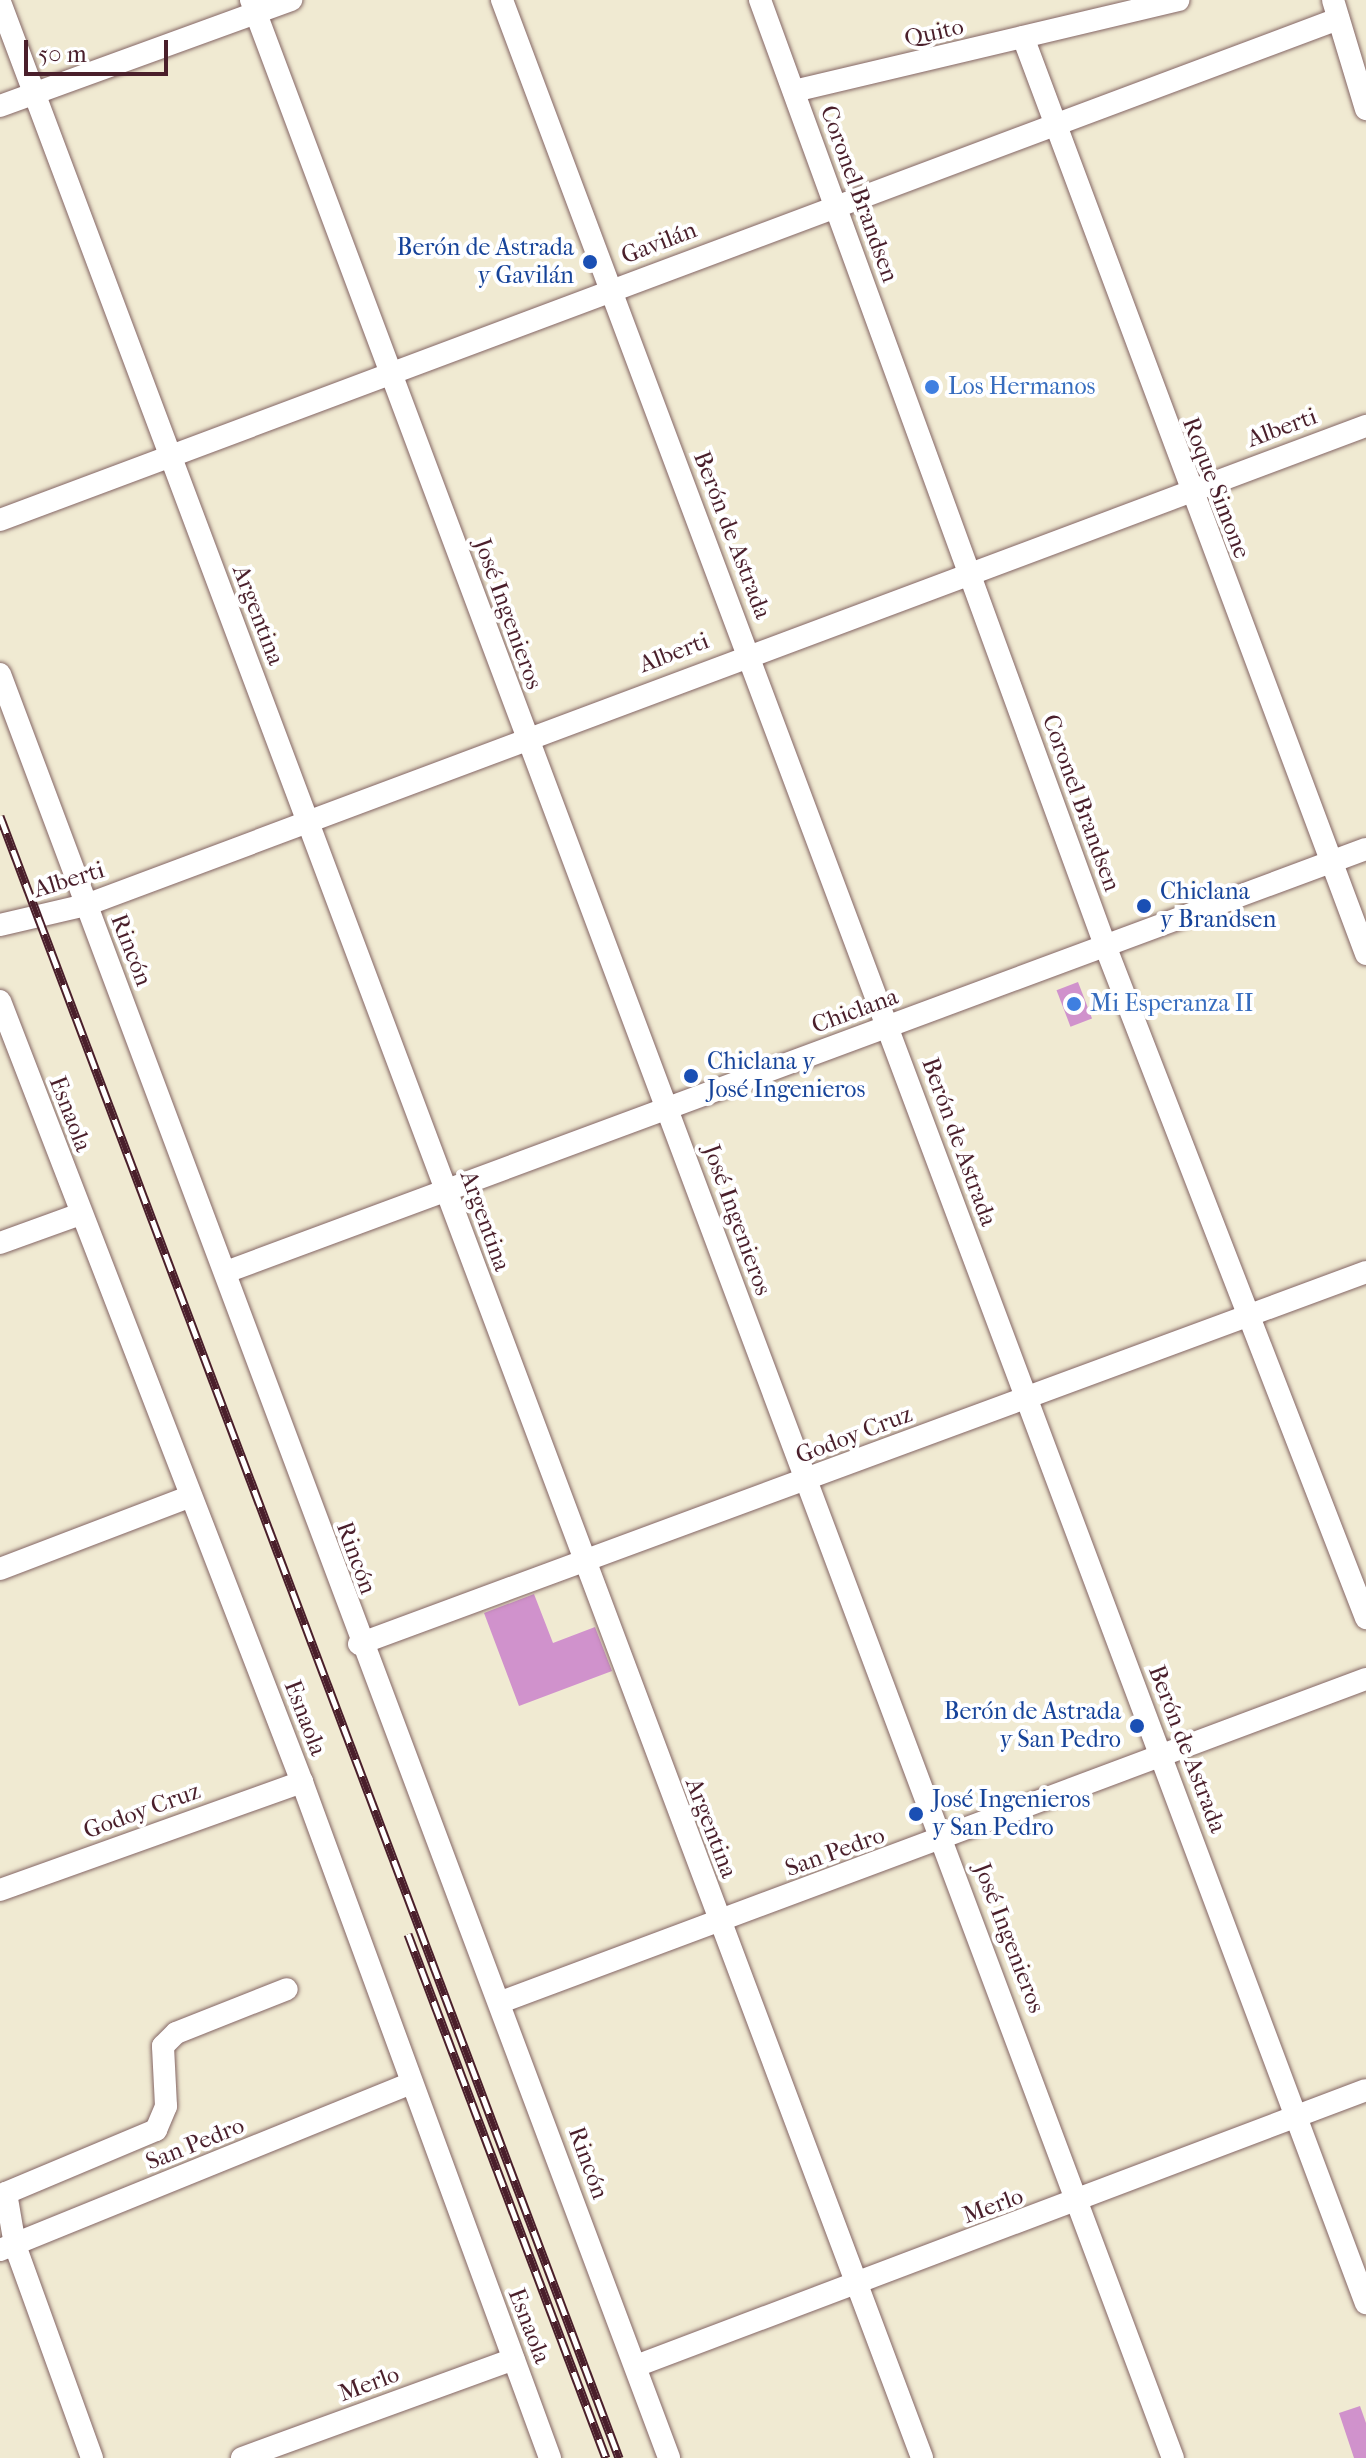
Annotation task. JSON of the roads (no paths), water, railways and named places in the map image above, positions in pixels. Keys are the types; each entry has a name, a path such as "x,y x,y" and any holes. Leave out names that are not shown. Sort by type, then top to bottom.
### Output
{"street":[{"path":"0,106 253,6 291,0"},
{"name":"Berón de Astrada","path":"502,0 1366,2303"},
{"name":"Coronel Brandsen","path":"760,0 1106,948 1366,1618"},
{"name":"Quito","path":"794,91 1178,0"},
{"name":"Argentina","path":"0,2 922,2458"},
{"name":"José Ingenieros","path":"253,6 526,737 669,1108 804,1482 1081,2201 1173,2458"},
{"path":"1335,10 1366,109"},
{"name":"Gavilán","path":"0,520 392,376 835,203 1058,128 1335,10"},
{"name":"Roque Simone","path":"1023,37 1187,489 1366,954"},
{"name":"Alberti","path":"0,925 86,905 749,652 1187,489 1366,426"},
{"name":"Rincón","path":"0,674 226,1272 359,1644 501,2002 669,2458"},
{"name":"Chiclana","path":"226,1272 1366,849"},
{"name":"Esnaola","path":"0,1001 302,1782 409,2084 550,2458"},
{"path":"0,1243 80,1214"},
{"name":"Godoy Cruz","path":"359,1644 1366,1272"},
{"path":"0,1569 191,1496"},
{"name":"San Pedro","path":"501,2002 1366,1679"},
{"name":"Godoy Cruz","path":"0,1890 302,1782"},
{"path":"92,2458 8,2248 3,2207 10,2186 156,2130 166,2106 163,2046 176,2033 287,1989"},
{"name":"San Pedro","path":"8,2248 409,2084"},
{"name":"Merlo","path":"636,2366 1081,2201 1366,2090"},
{"name":"Merlo","path":"242,2458 514,2359"}],"railway":[{"path":"0,816 619,2458"},
{"path":"408,1934 606,2458"}],"place":[{"name":"Berón de Astrada y Gavilán","path":"590,262"},
{"name":"Los Hermanos","path":"932,387"},
{"name":"Chiclana y Brandsen","path":"1144,906"},
{"name":"Mi Esperanza II","path":"1074,1004"},
{"name":"Chiclana y José Ingenieros","path":"691,1076"},
{"name":"Berón de Astrada y San Pedro","path":"1137,1726"},
{"name":"José Ingenieros y San Pedro","path":"916,1814"}]}
